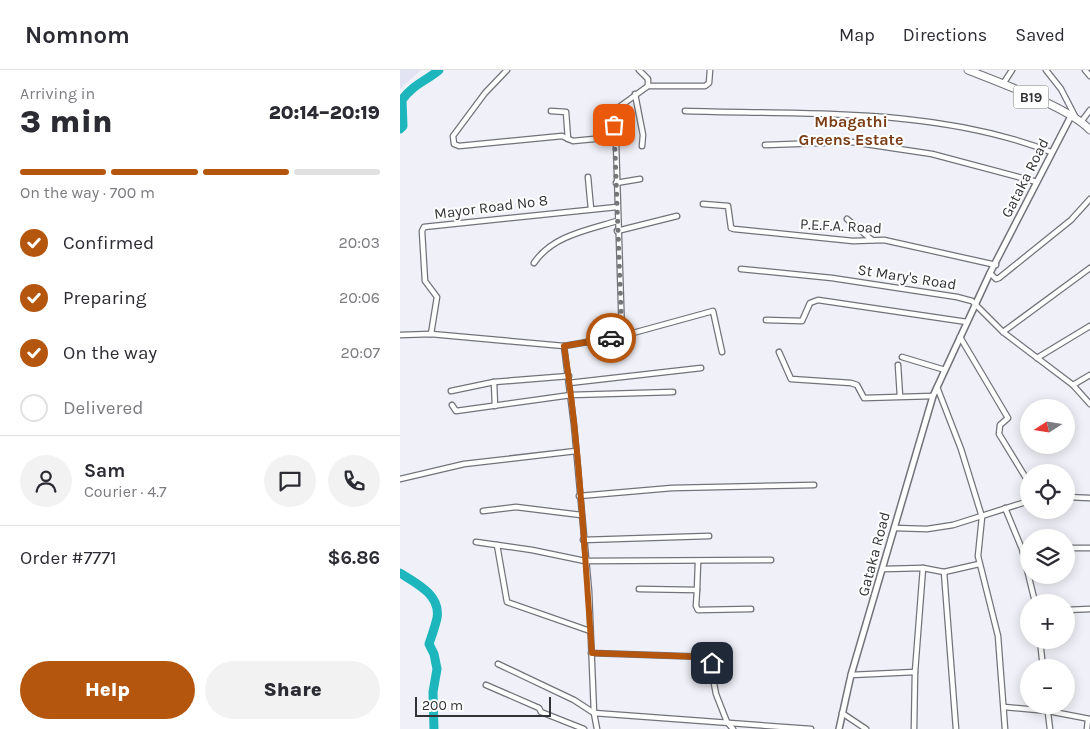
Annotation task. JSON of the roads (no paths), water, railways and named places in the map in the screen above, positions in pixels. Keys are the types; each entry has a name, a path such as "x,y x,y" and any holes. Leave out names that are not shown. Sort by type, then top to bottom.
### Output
{"highway":[{"name":"B19","path":"968,70 1003,84 1076,119 1090,130"}],"street":[{"path":"507,70 485,93 453,136 452,143 458,146 562,136 573,141 615,137"},
{"path":"639,70 648,79 648,86"},
{"path":"622,336 615,110 648,86 705,86 709,83 710,70"},
{"path":"1003,84 1012,70"},
{"path":"1046,70 1061,89 1076,119 1090,110"},
{"path":"1085,70 1090,76"},
{"path":"635,94 643,135 642,146"},
{"path":"551,111 566,112 568,138"},
{"path":"685,112 898,117 1007,137 1051,152"},
{"name":"Gataka Road","path":"839,729 851,675 884,569 894,528 933,396 990,274 1051,152 1076,119"},
{"path":"765,145 852,142 932,154 1036,182"},
{"path":"588,178 591,209"},
{"path":"616,183 640,179"},
{"path":"990,274 996,279 1000,278 1071,220 1090,199"},
{"name":"P.E.F.A. Road","path":"703,204 728,206 734,230 853,241 884,240 996,265"},
{"name":"Mayor Road No 8","path":"431,334 437,297 425,281 422,231 424,227 617,207"},
{"path":"618,231 677,216"},
{"path":"847,219 872,240"},
{"path":"534,263 551,244 617,221"},
{"path":"1003,332 1090,268"},
{"name":"St Mary's Road","path":"741,269 832,278 957,297 972,301 1003,332 1073,385 1090,404"},
{"path":"766,320 802,321 810,303 818,300 967,322"},
{"path":"400,335 431,334 564,346 622,336 713,311 722,352"},
{"path":"1037,358 1090,326"},
{"path":"960,337 1008,418 1000,426 999,434 1020,468"},
{"path":"564,346 570,383 576,451 592,653 594,713 597,729"},
{"path":"779,352 791,379 851,383 857,385 864,398 933,396"},
{"path":"902,357 945,370"},
{"path":"898,365 900,396"},
{"path":"570,383 701,368"},
{"path":"1073,385 1090,375"},
{"path":"451,391 494,382 569,376"},
{"path":"494,382 495,406"},
{"path":"937,387 961,449 982,517 979,564 986,582 998,636 1005,729"},
{"path":"452,405 455,411 571,395 673,392"},
{"path":"400,479 464,464 576,451"},
{"path":"579,496 672,488 814,485"},
{"path":"1075,497 1090,498"},
{"path":"894,528 927,529 953,525 1020,504"},
{"path":"484,511 516,507 581,514"},
{"path":"1006,508 1020,544"},
{"path":"583,540 709,536"},
{"path":"476,542 585,561 698,562 770,560"},
{"path":"497,545 507,602 590,631"},
{"path":"1075,548 1090,548"},
{"path":"698,562 696,606 698,610 751,609"},
{"path":"884,569 923,568 944,572 979,564"},
{"path":"914,729 915,672 923,568"},
{"path":"944,572 956,729"},
{"path":"639,589 697,590"},
{"path":"1075,610 1090,609"},
{"path":"592,653 709,657 712,660 716,694 727,722 733,729"},
{"path":"498,664 574,700 594,713 810,729"},
{"path":"851,675 915,672"},
{"path":"486,685 539,708 541,712 584,729"},
{"path":"1004,707 1020,708"},
{"path":"842,713 866,729"},
{"path":"1048,714 1050,729"},
{"path":"1063,714 1089,719 1087,729"}],"waterway":[{"path":"400,129 403,126 402,100 415,87 439,70"},
{"path":"400,573 426,591 431,596 437,610 437,618 429,644 434,654 437,669 433,692 434,729"}],"district":[{"name":"Mbagathi Greens Estate","path":"851,130"}]}
